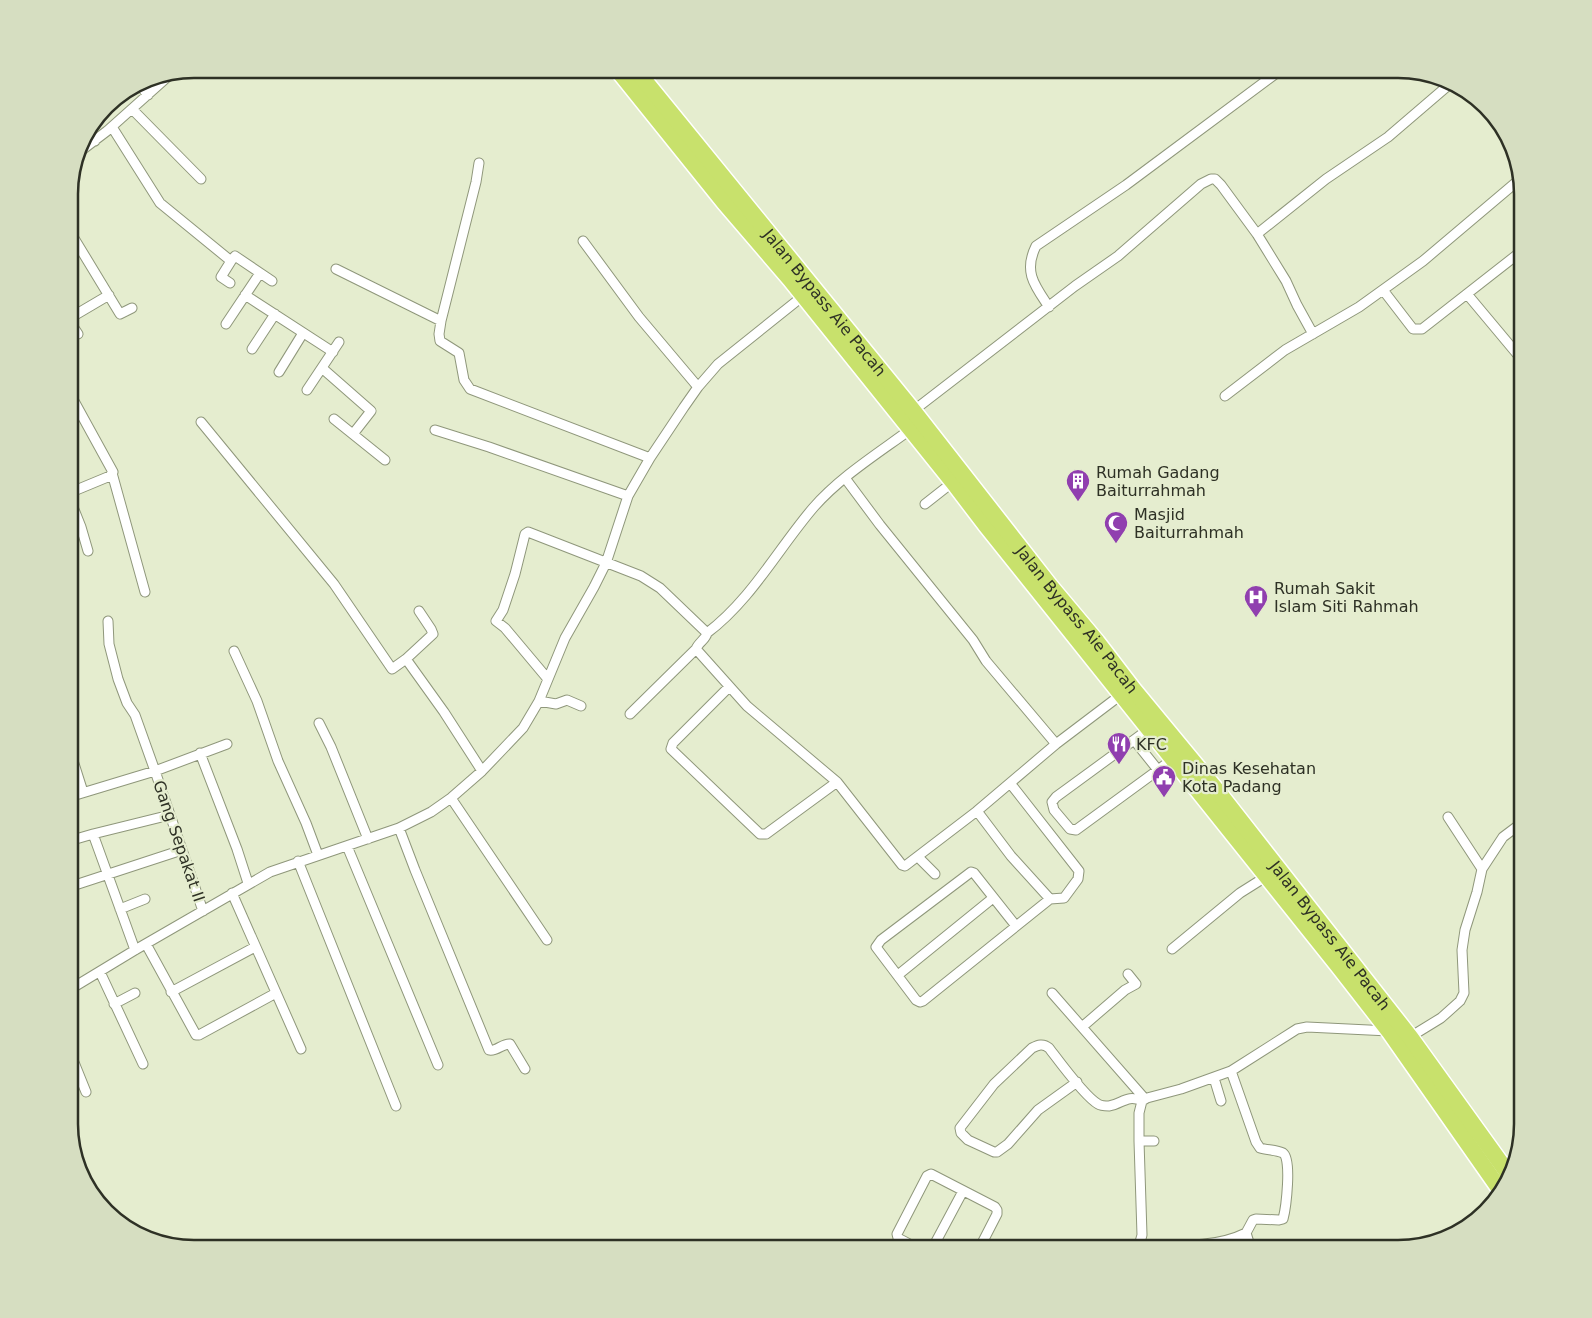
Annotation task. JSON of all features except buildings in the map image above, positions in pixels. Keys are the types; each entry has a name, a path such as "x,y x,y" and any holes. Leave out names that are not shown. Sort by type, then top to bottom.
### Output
{"highway":[{"path":"623,78 953,482 981,509 1149,729 1266,876 1345,964 1389,1031 1448,1101 1498,1184"},
{"name":"Jalan Bypass Aie Pacah","path":"642,78 914,411 981,509 1097,642 1218,792 1345,964 1410,1037 1448,1101 1505,1170"}],"street":[{"path":"1050,307 1034,284 1030,268 1030,258 1036,246 1126,185 1270,78"},
{"path":"88,145 112,127 163,81"},
{"path":"1257,234 1326,179 1388,137 1446,87"},
{"path":"143,89 148,95"},
{"path":"132,109 201,179"},
{"path":"112,127 160,203 231,261"},
{"path":"479,164 441,321 440,341 459,353 464,380 470,390 650,458"},
{"path":"914,411 1118,256 1194,190 1211,179 1221,185 1257,234 1286,281 1313,334"},
{"path":"1225,396 1285,350 1359,307 1384,290 1423,261 1514,185"},
{"path":"583,242 639,317 698,387"},
{"path":"78,245 120,314 132,308"},
{"path":"230,283 221,277 235,256 272,281"},
{"path":"1384,290 1409,324 1417,330 1426,327 1514,257"},
{"path":"336,269 441,321"},
{"path":"226,324 260,273"},
{"path":"1467,294 1514,350"},
{"path":"78,313 108,295"},
{"path":"245,295 333,352"},
{"path":"78,985 248,883 270,872 399,828 431,812 451,798 482,771 523,728 538,701 565,638 606,563 628,496 650,458 698,387 718,364 803,296"},
{"path":"252,349 275,314"},
{"path":"279,372 304,333"},
{"path":"307,390 339,342"},
{"path":"322,368 371,411 353,434"},
{"path":"78,408 112,470 146,592"},
{"path":"334,419 385,460"},
{"path":"201,422 334,584 392,669 433,634 432,628 419,612"},
{"path":"630,714 696,650 707,633 721,623 736,607 814,507 845,478 911,429"},
{"path":"435,430 628,496"},
{"path":"78,491 112,474"},
{"path":"845,478 880,525 973,640 986,661 1056,744"},
{"path":"925,504 953,482"},
{"path":"78,519 88,551"},
{"path":"548,678 504,628 496,622 503,610 515,574 525,534 531,532 641,576 660,588 707,633"},
{"name":"Gang Sepakat II","path":"108,621 109,644 118,679 127,704 135,716 155,771 202,911"},
{"path":"696,650 747,706 837,782 902,865 906,866 977,811 1056,744 1122,694"},
{"path":"234,651 257,701 278,761 318,855"},
{"path":"406,659 444,712 482,771"},
{"path":"729,687 673,743 671,749 760,834 766,834 837,782"},
{"path":"538,701 556,704 567,700 581,706"},
{"path":"319,723 331,747 368,839"},
{"path":"1149,729 1056,797 1052,802 1054,810 1070,829 1076,830 1173,759"},
{"path":"1134,740 1158,770"},
{"path":"78,793 155,771 227,744"},
{"path":"200,753 248,883"},
{"path":"78,776 83,792"},
{"path":"1010,783 1079,871 1078,879 1064,898 1050,899 923,1001 920,1002 916,1000 876,948 881,940 969,872 974,873 1016,926"},
{"path":"451,798 547,940"},
{"path":"977,811 1011,856 1050,899"},
{"path":"78,838 170,815"},
{"path":"1448,817 1482,869"},
{"path":"399,828 489,1050 493,1051 510,1044 525,1070"},
{"path":"1410,1037 1430,1026 1453,1009 1464,993 1462,950 1465,930 1482,869 1504,837 1514,829"},
{"path":"93,834 135,950"},
{"path":"346,846 438,1065"},
{"path":"78,885 182,850"},
{"path":"918,857 935,874"},
{"path":"298,861 396,1106"},
{"path":"1172,949 1240,893 1266,876"},
{"path":"232,893 300,1049"},
{"path":"898,975 993,898"},
{"path":"120,909 145,899"},
{"path":"146,944 171,992 197,1035 276,993"},
{"path":"171,992 256,947"},
{"path":"100,972 143,1064"},
{"path":"1082,1027 1125,990 1136,984 1128,974"},
{"path":"114,1004 135,993"},
{"path":"1052,993 1143,1100"},
{"path":"1076,1082 1038,1110 1008,1144 997,1152 968,1140 961,1133 960,1128 994,1084 1037,1045 1046,1045 1076,1082 1098,1104 1111,1106 1123,1100 1136,1098 1143,1100 1231,1071 1297,1029 1307,1027 1389,1031"},
{"path":"1224,1240 1246,1233 1253,1220 1283,1219 1288,1162 1284,1154 1260,1148 1256,1142 1231,1071"},
{"path":"78,1072 86,1092"},
{"path":"1214,1078 1221,1101"},
{"path":"1141,1240 1142,1213 1139,1113 1143,1100"},
{"path":"1139,1141 1154,1141"},
{"path":"902,1240 896,1236 927,1176 932,1174 995,1207 997,1210 983,1240"},
{"path":"937,1240 963,1191"},
{"path":"1246,1233 1248,1240"}],"place":[{"name":"Rumah Gadang Baiturrahmah","path":"1078,502"},
{"name":"Masjid Baiturrahmah","path":"1116,544"},
{"name":"Rumah Sakit Islam Siti Rahmah","path":"1256,618"},
{"name":"KFC","path":"1119,765"},
{"name":"Dinas Kesehatan Kota Padang","path":"1164,798"}]}
